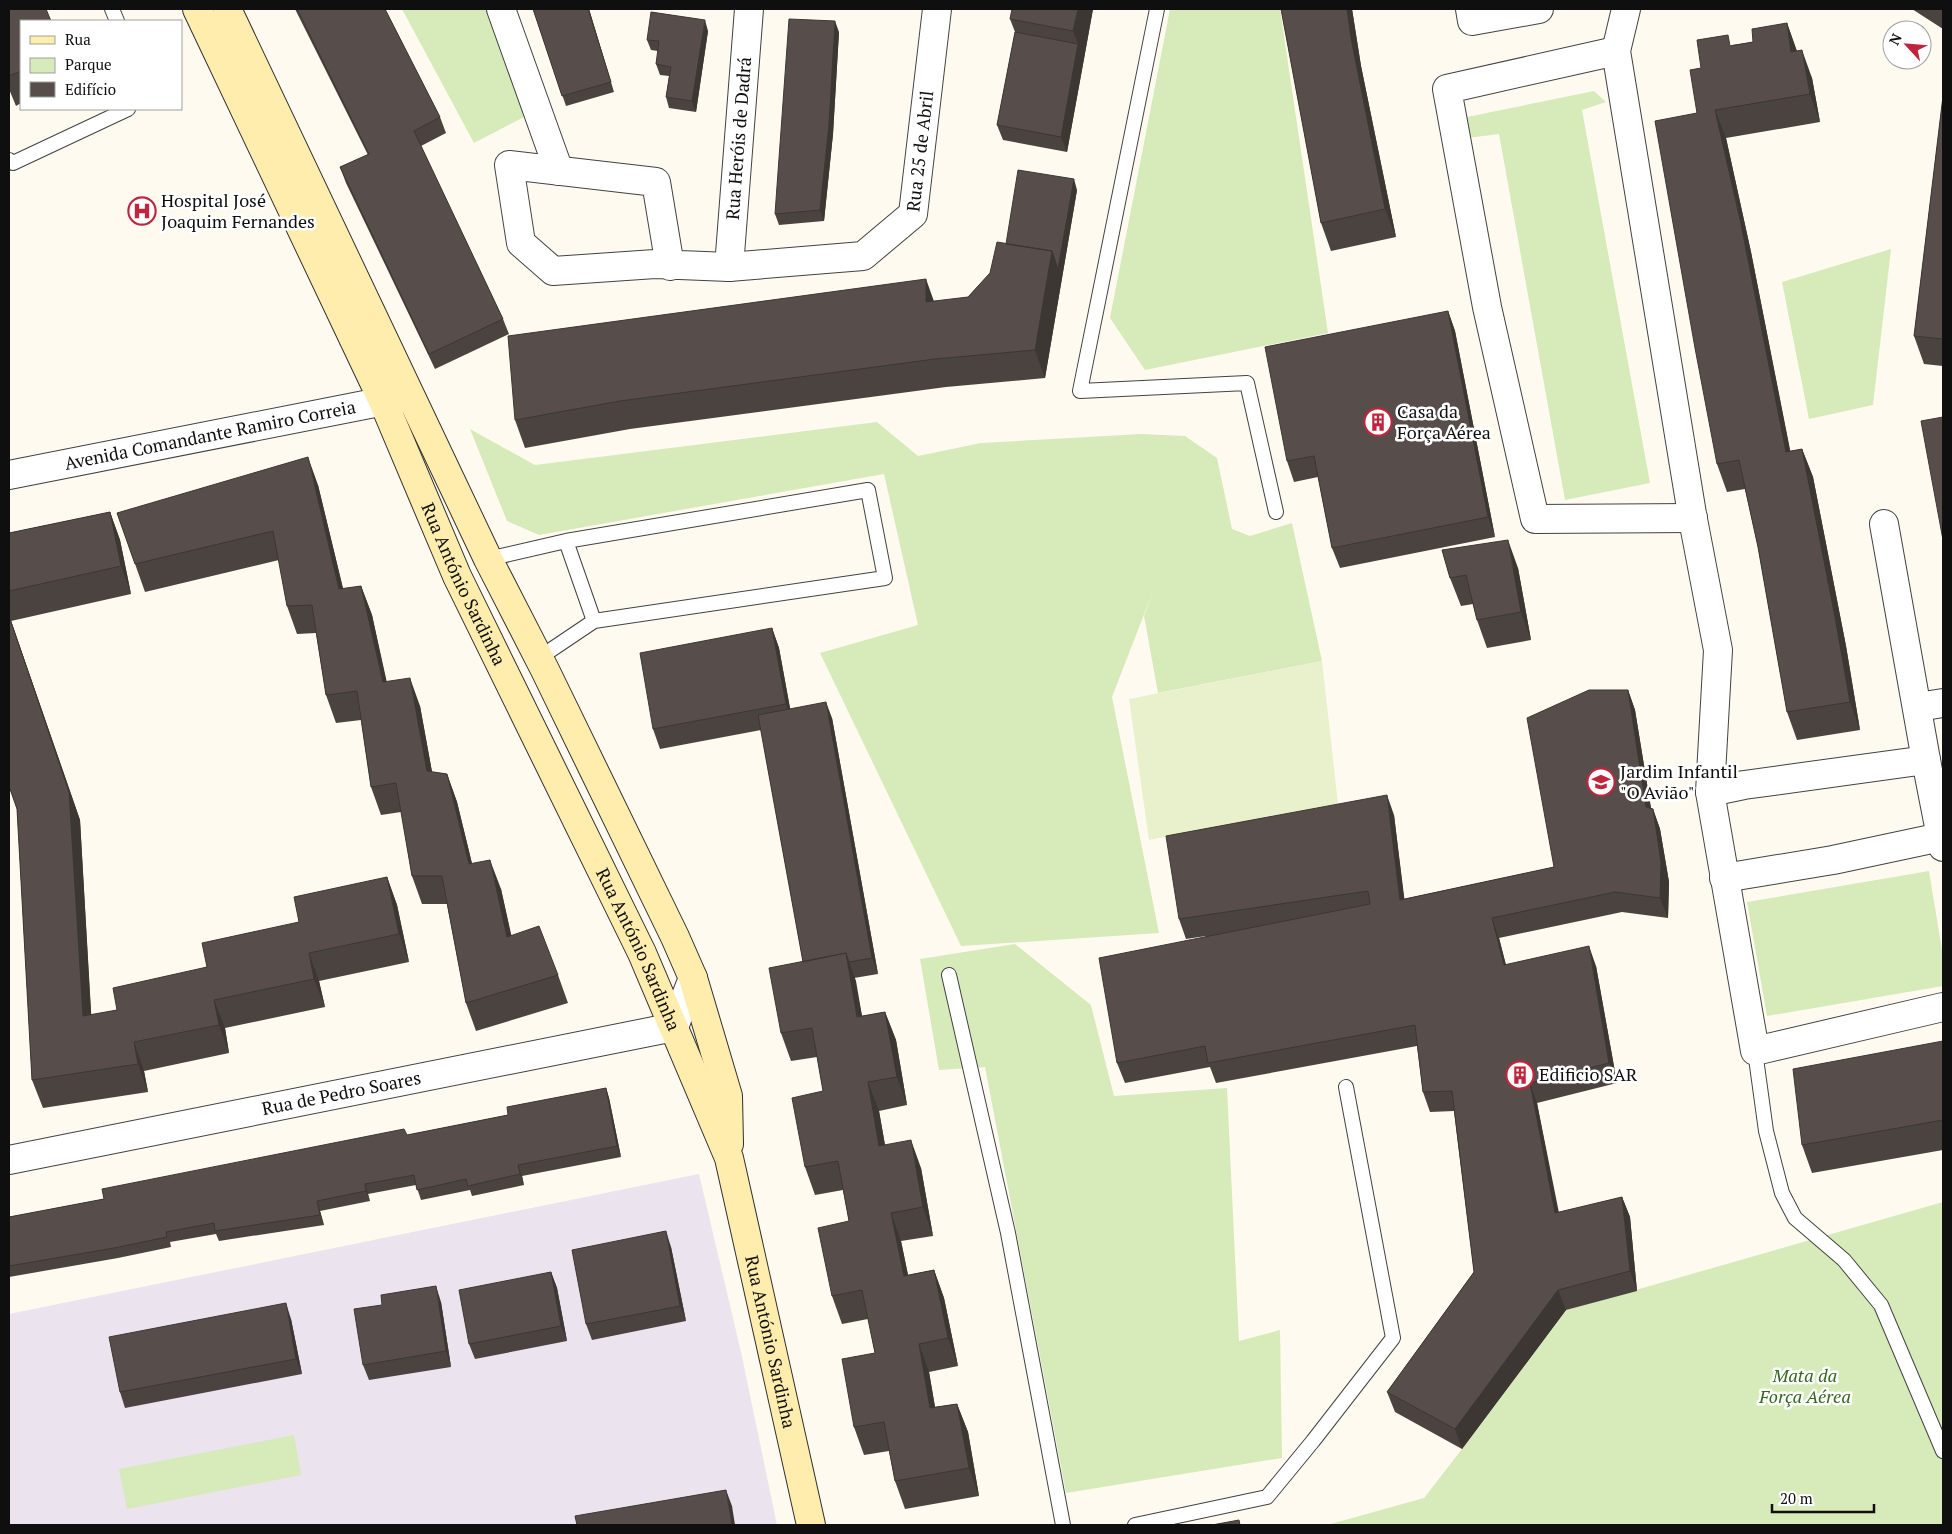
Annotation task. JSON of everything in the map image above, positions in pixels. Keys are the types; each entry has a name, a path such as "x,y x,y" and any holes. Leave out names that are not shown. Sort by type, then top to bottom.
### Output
{"main road":[{"name":"Rua António Sardinha","path":"197,9 383,401 457,576 642,953 729,1158 811,1525"},
{"name":"Rua António Sardinha","path":"227,9 412,395 488,559 539,658 675,937 693,978 728,1096 729,1158"}],"street":[{"path":"501,9 560,171"},
{"name":"Rua Heróis de Dadrá","path":"729,267 748,9"},
{"name":"Rua 25 de Abril","path":"670,266 656,182 509,165 521,243 553,271 655,264 670,266 729,267 863,256 913,214 937,9"},
{"path":"1470,9 1472,21 1539,9"},
{"path":"1626,9 1616,51 1693,518 1718,650 1710,792 1755,1051 1943,1006"},
{"path":"1616,51 1447,89 1487,307 1535,519 1693,518"},
{"name":"Avenida Comandante Ramiro Correia","path":"9,475 412,395"},
{"path":"1724,878 1942,842 1926,760 1931,705 1884,524"},
{"path":"1710,792 1744,784 1926,760"},
{"path":"674,1028 693,978"},
{"name":"Rua de Pedro Soares","path":"9,1160 674,1028"}],"lane":[{"path":"1157,9 1080,391 1247,384 1276,512"},
{"path":"9,160 13,163 126,110"},
{"path":"488,559 566,541 868,490 885,578 594,622 539,658"},
{"path":"566,541 594,622"},
{"path":"949,975 1008,1232 1063,1525"},
{"path":"1755,1051 1766,1131 1782,1193 1795,1218 1844,1260 1881,1305 1943,1451"},
{"path":"1135,1525 1267,1497 1314,1441 1394,1338 1346,1087"}],"shaded area":[{"path":"699,1174 741,1352 777,1525 9,1525 9,1314"}],"green space":[{"path":"402,9 487,9 526,116 474,143"},
{"path":"1170,9 1280,9 1328,333 1145,370 1110,318"},
{"path":"1594,91 1606,102 1582,110 1650,483 1565,500 1499,134 1467,138 1467,117"},
{"path":"1891,249 1873,405 1809,419 1782,282"},
{"path":"877,422 918,456 981,443 1141,434 1185,436 1217,458 1232,529 1250,536 1292,523 1322,661 1158,693 1144,616 1155,586 1112,697 1159,933 961,946 820,653 918,625 884,474 539,535 507,521 470,429 535,465"},
{"path":"1322,661 1338,804 1149,840 1129,699"},
{"path":"1929,871 1943,956 1943,986 1767,1016 1747,902"},
{"path":"1015,944 1091,1005 1114,1096 1227,1088 1239,1341 1280,1330 1282,1458 1066,1493 985,1067 939,1070 920,959"},
{"name":"Mata da Força Aérea","path":"1943,1202 1943,1525 1327,1525 1424,1498 1566,1310"},
{"path":"294,1435 301,1475 127,1509 119,1469"}],"building":[{"path":"9,9 46,9 51,20 20,20 20,71 9,76"},
{"path":"297,9 385,9 440,117 414,131 503,319 429,354 340,167 369,154"},
{"path":"533,9 588,9 611,82 562,96"},
{"path":"1012,9 1078,9 1073,31 1010,19"},
{"path":"1281,9 1347,9 1385,209 1321,223"},
{"path":"651,12 705,20 692,101 666,97 671,67 656,64 659,41 647,40"},
{"path":"789,19 835,21 829,124 820,210 775,214"},
{"path":"1787,23 1791,52 1802,50 1810,94 1715,110 1741,224 1786,452 1802,449 1850,702 1787,712 1758,547 1739,460 1717,464 1655,121 1697,113 1690,70 1701,68 1697,40 1728,35 1730,46 1753,42 1752,29"},
{"path":"1015,32 1078,44 1061,137 997,125"},
{"path":"1943,96 1943,339 1914,336"},
{"path":"1018,170 1074,179 1058,269 1052,251 1006,244"},
{"path":"997,242 1052,251 1035,350 935,359 620,401 515,420 508,336 926,279 926,302 968,297 990,273"},
{"name":"Casa da Força Aérea","path":"1448,311 1488,517 1332,548 1314,456 1287,461 1265,347"},
{"path":"1943,417 1943,540 1921,421"},
{"path":"308,457 339,589 361,586 383,682 410,678 427,771 447,774 469,864 490,860 507,937 539,926 558,975 466,1003 442,876 412,876 396,783 371,787 357,691 326,695 312,605 287,606 273,531 135,564 117,513"},
{"path":"110,512 121,566 9,591 9,533"},
{"path":"1508,540 1521,612 1477,620 1466,575 1450,578 1442,550"},
{"path":"9,616 69,792 83,1016 117,1010 113,988 207,967 202,943 299,922 294,897 387,877 399,934 309,953 314,979 214,1000 219,1025 134,1042 138,1064 32,1080 17,809 9,786"},
{"path":"772,628 786,704 653,729 640,653"},
{"name":"Edificio SAR","path":"1589,690 1628,690 1646,807 1653,809 1661,862 1660,898 1615,892 1492,918 1504,965 1589,946 1609,1063 1530,1083 1555,1213 1622,1197 1630,1271 1558,1290 1455,1429 1387,1392 1474,1272 1452,1091 1423,1092 1415,1025 1208,1063 1205,1046 1117,1063 1099,958 1370,904 1368,891 1179,919 1166,836 1387,795 1400,900 1554,867 1527,718"},
{"path":"826,702 872,958 849,962 846,953 803,962 758,715"},
{"path":"846,953 857,1017 885,1012 897,1077 868,1082 879,1146 911,1140 923,1207 891,1213 904,1276 934,1270 948,1338 919,1344 930,1408 957,1404 969,1468 895,1481 884,1422 854,1427 842,1359 875,1353 862,1290 832,1296 818,1228 849,1221 838,1161 805,1167 792,1098 823,1091 812,1028 781,1033 769,968"},
{"path":"1943,1041 1943,1120 1802,1145 1793,1069"},
{"path":"606,1088 617,1146 518,1165 520,1174 468,1186 466,1179 417,1190 414,1175 365,1184 366,1191 317,1201 320,1215 215,1231 214,1223 166,1232 167,1237 9,1266 9,1217 104,1199 102,1189 404,1129 407,1135 508,1115 507,1107"},
{"path":"666,1231 680,1306 586,1324 572,1250"},
{"path":"551,1272 561,1326 469,1344 459,1290"},
{"path":"436,1286 446,1351 363,1365 354,1309 382,1305 381,1295"},
{"path":"286,1303 296,1359 120,1392 109,1337"},
{"path":"726,1490 732,1525 577,1525 575,1516"},
{"path":"1239,1520 1240,1525 1212,1525"}],"place":[{"name":"Hospital José Joaquim Fernandes","path":"142,211"},
{"name":"Casa da Força Aérea","path":"1378,422"},
{"name":"Jardim Infantil \"O Avião\"","path":"1601,782"},
{"name":"Edificio SAR","path":"1520,1075"}]}
